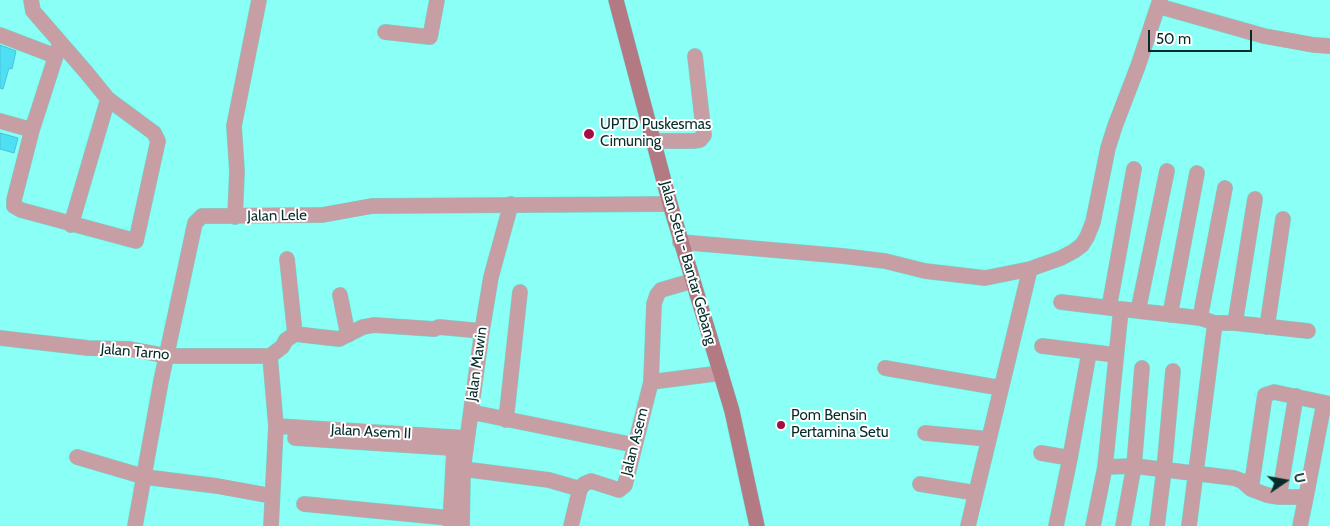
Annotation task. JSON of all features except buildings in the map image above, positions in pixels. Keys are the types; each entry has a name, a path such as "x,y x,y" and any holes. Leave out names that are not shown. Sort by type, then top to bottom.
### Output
{"main road":[{"name":"Jalan Setu - Bantar Gebang","path":"616,0 680,242 732,411 757,526"}],"street":[{"path":"31,0 33,11 58,50 86,72 108,100 154,133 158,141 136,241 71,225 21,210 14,206 32,130 58,50"},
{"path":"235,217 237,170 234,126 260,0"},
{"path":"385,32 430,37 437,0"},
{"path":"680,242 843,256 885,261 925,271 985,278 1030,269 1074,251 1087,237 1094,222 1108,148 1159,3 1264,36 1330,46"},
{"path":"0,35 58,50"},
{"path":"653,141 693,141 700,140 704,135 695,56"},
{"path":"71,225 108,100"},
{"path":"0,121 32,130"},
{"path":"1093,526 1105,467 1116,355 1115,309 1134,169"},
{"path":"1138,311 1167,172"},
{"path":"1170,315 1197,173"},
{"path":"1200,318 1225,188"},
{"path":"1235,323 1255,199"},
{"name":"Jalan Mawin","path":"454,523 491,277 510,204"},
{"name":"Jalan Lele","path":"135,526 161,382 195,223 202,216 322,216 372,206 670,204"},
{"path":"1267,327 1283,219"},
{"path":"287,260 295,334"},
{"path":"968,526 1030,269"},
{"name":"Jalan Asem","path":"580,489 584,484 591,481 619,490 625,485 650,382 654,304 661,290 692,281"},
{"path":"506,420 520,292"},
{"path":"340,295 348,336"},
{"path":"1061,302 1200,318 1215,323 1235,323 1308,331"},
{"path":"1188,526 1215,323"},
{"path":"271,526 276,426 270,356 282,347 286,340 295,334 339,339 363,327 374,324 482,331"},
{"name":"Jalan Tarno","path":"0,338 88,348 130,349 167,356 270,356"},
{"path":"1042,346 1116,355"},
{"path":"1056,526 1089,353"},
{"path":"885,368 1001,388"},
{"path":"1123,526 1134,466 1142,368"},
{"path":"1157,526 1173,371"},
{"path":"650,382 721,373"},
{"path":"1251,489 1265,395 1274,392 1327,404 1300,526"},
{"path":"1279,497 1296,396"},
{"path":"471,412 634,446"},
{"name":"Jalan Asem II","path":"276,426 467,438"},
{"path":"925,433 989,440"},
{"path":"295,438 451,448 454,452 454,523 304,504"},
{"path":"1041,453 1070,458"},
{"path":"77,457 145,477 217,486 272,496"},
{"path":"1105,467 1134,466 1196,475 1234,478 1242,481 1251,489 1279,497 1306,497"},
{"path":"463,469 549,480 580,489 572,526"},
{"path":"920,484 976,493"}],"place":[{"name":"UPTD Puskesmas Cimuning","path":"589,134"},
{"name":"Pom Bensin Pertamina Setu","path":"781,425"}]}
